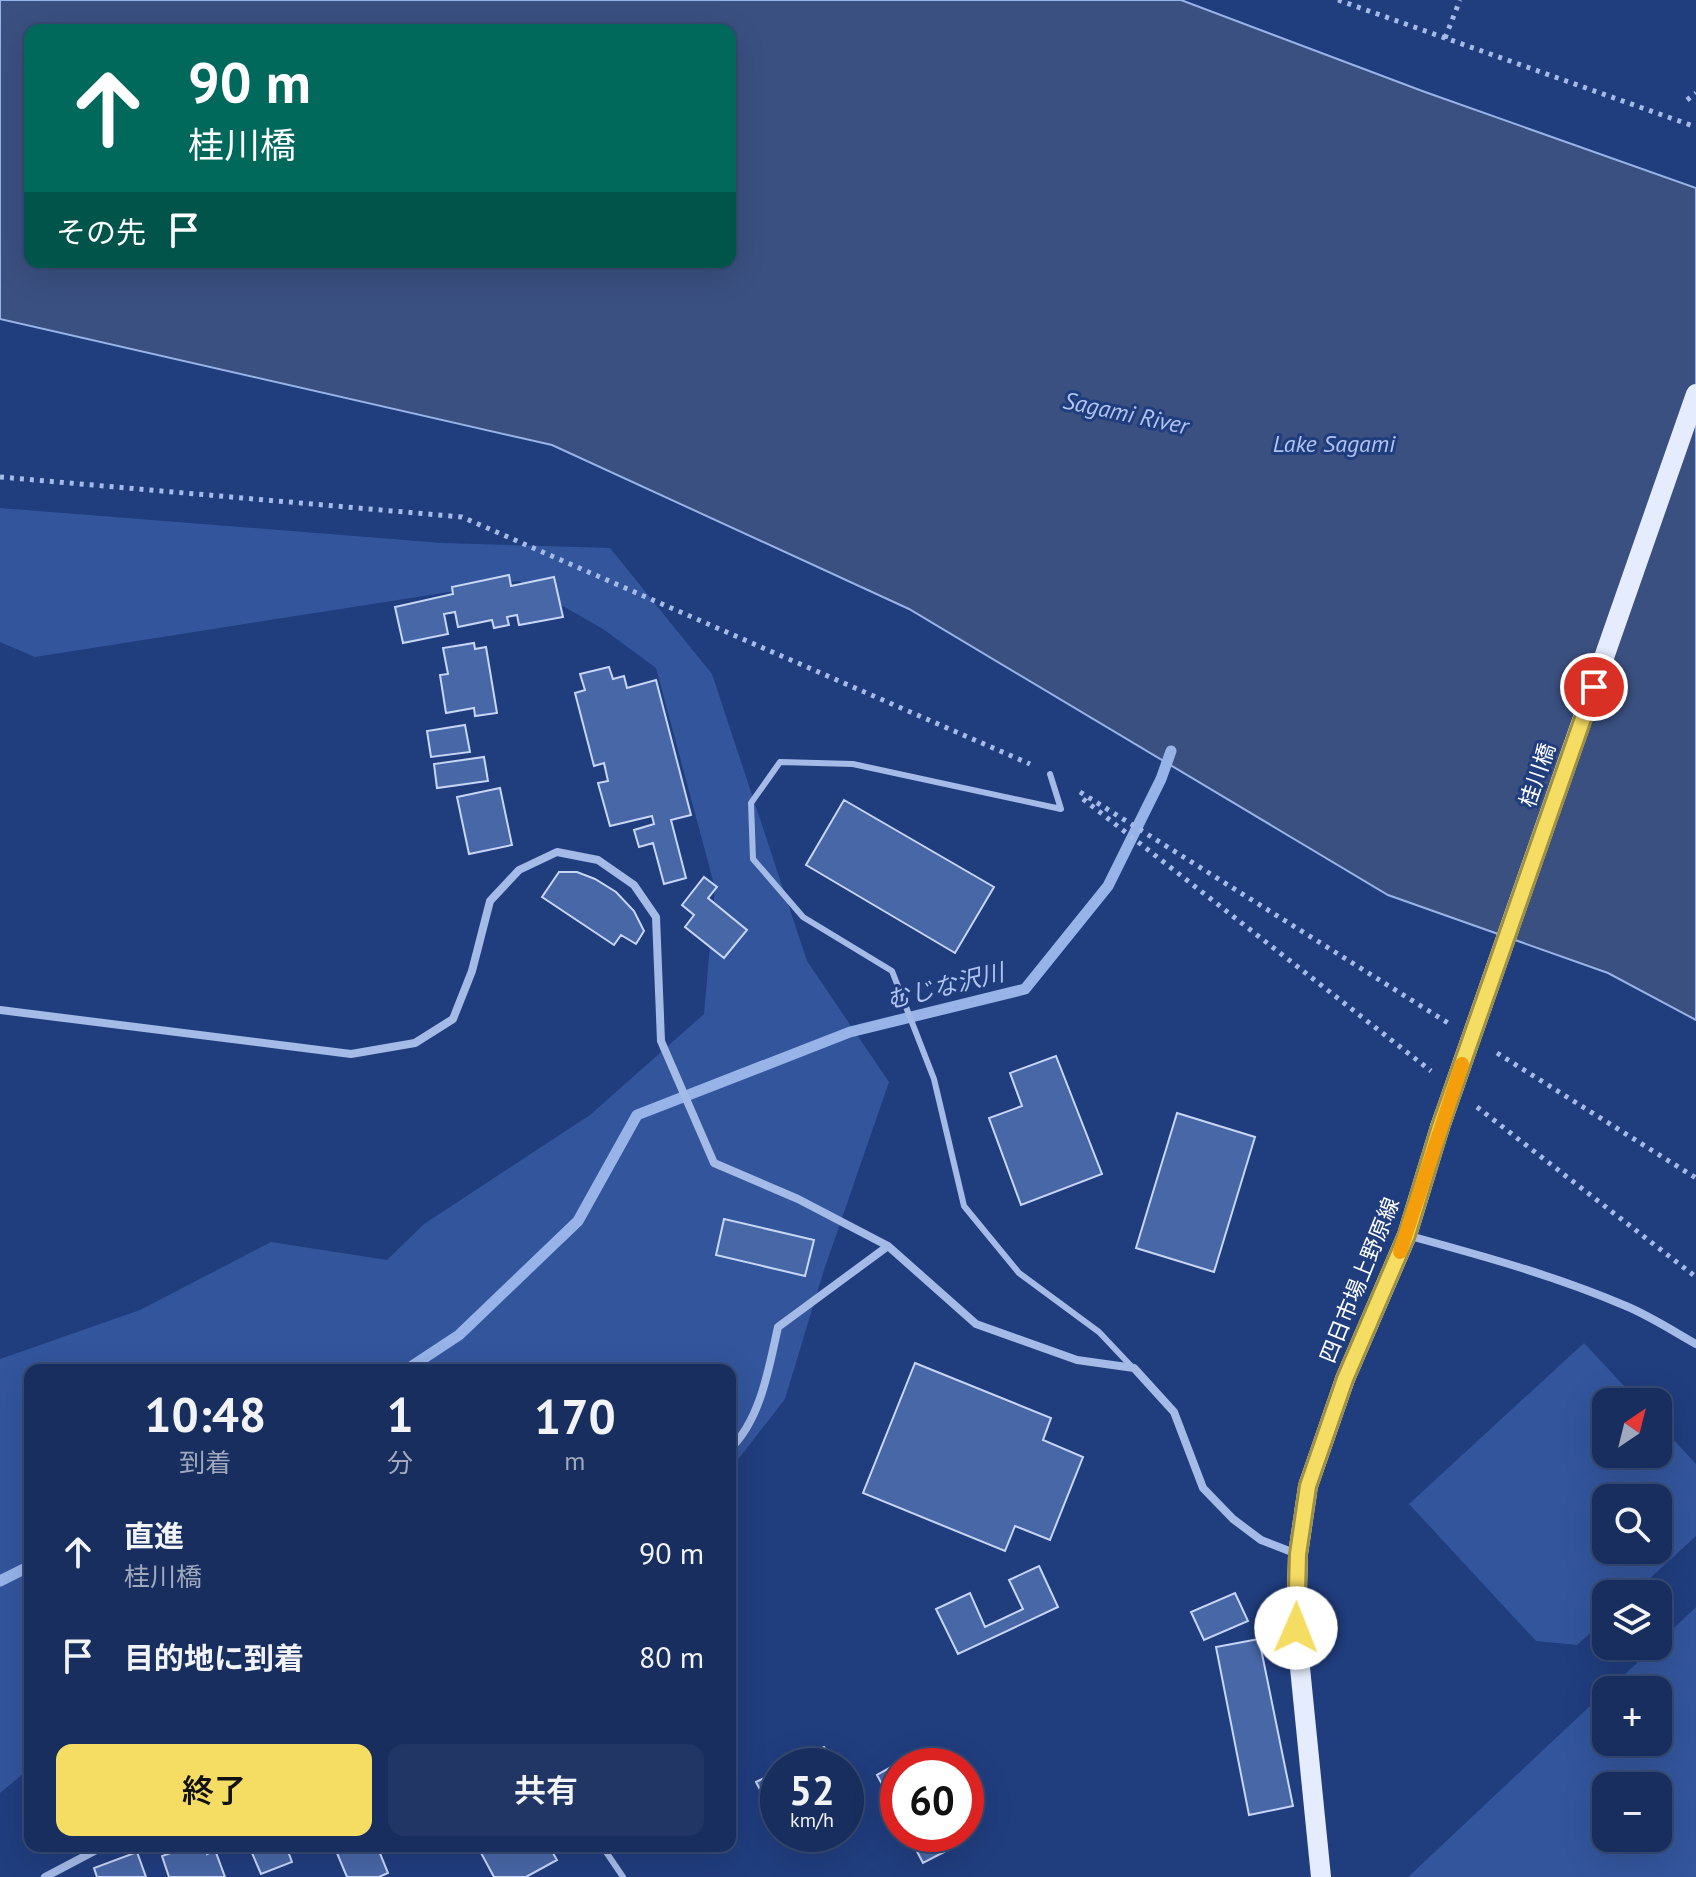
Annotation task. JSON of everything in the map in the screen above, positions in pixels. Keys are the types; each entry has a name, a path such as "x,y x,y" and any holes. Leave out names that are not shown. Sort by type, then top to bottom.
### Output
{"main road":[{"name":"桂川橋","path":"1440,1127 1696,394"},
{"name":"四日市場上野原線","path":"1321,1877 1296,1628 1298,1554 1308,1486 1345,1379 1407,1235 1440,1127"}],"street":[{"path":"0,1010 351,1054 415,1043 453,1019 472,971 490,901 519,870 557,852 598,860 634,885 656,917 661,1041 714,1163 798,1199 888,1246 976,1324 1077,1360 1134,1368 1174,1412 1203,1488 1233,1519 1261,1540 1298,1554"},
{"path":"1407,1235 1502,1261 1576,1287 1629,1307 1696,1344"},
{"path":"736,1443 765,1386 778,1327 888,1246"},
{"path":"45,1877 93,1852"}],"lane":[{"path":"1050,774 1061,809 853,764 780,762 751,803 753,859 803,917 892,971 934,1079 964,1206 1019,1273 1099,1332 1134,1368"},
{"path":"606,1852 623,1877"}],"path":[{"path":"1338,0 1696,127"},
{"path":"1445,38 1460,0"},
{"path":"1687,100 1696,93"},
{"path":"0,477 462,517 1050,774 1456,1028"},
{"path":"1050,774 1433,1072"},
{"path":"1496,1053 1696,1178"},
{"path":"1470,1101 1696,1277"}],"shaded area":[{"path":"0,508 442,543 610,548 712,674 807,961 889,1082 824,1270 785,1399 736,1462 736,1364 24,1364 24,1773 0,1793 0,1359 140,1310 271,1242 387,1260 424,1224 590,1115 704,1014 715,888 656,668 603,629 519,581 35,657 0,642"},
{"path":"1584,1343 1626,1388 1592,1388 1592,1468 1672,1468 1672,1438 1696,1464 1696,1536 1672,1558 1672,1484 1592,1484 1592,1564 1666,1564 1648,1580 1592,1580 1592,1632 1577,1645 1536,1641 1409,1504"},
{"path":"1696,1607 1696,1877 1408,1877 1592,1704 1592,1756 1672,1756 1672,1676 1623,1676 1640,1660 1672,1660 1672,1630"}],"water":[{"name":"Lake Sagami","path":"0,0 1181,0 1425,92 1696,188 1696,1020 1608,973 1388,895 909,609 552,445 0,319"}],"building":[{"path":"509,575 511,586 554,577 563,617 519,625 517,615 507,617 509,625 494,628 492,620 458,627 455,612 444,614 448,634 403,643 395,607 453,594 452,587"},
{"path":"474,643 475,649 486,647 497,713 475,716 474,708 446,713 440,675 448,674 443,648"},
{"path":"609,667 613,679 624,676 627,688 656,680 691,815 671,820 686,878 664,884 653,843 639,847 634,830 654,824 652,816 610,826 598,783 608,781 604,763 594,766 575,693 585,690 580,674"},
{"path":"465,725 470,752 431,757 427,731"},
{"path":"484,757 488,781 437,788 434,764"},
{"path":"500,788 512,845 469,854 457,797"},
{"path":"844,800 994,887 955,953 806,865"},
{"path":"559,872 577,872 616,892 634,911 644,931 636,944 621,935 614,945 542,897"},
{"path":"704,877 717,887 708,898 747,930 724,958 685,927 694,915 682,905"},
{"path":"1056,1056 1102,1174 1021,1205 989,1118 1022,1106 1010,1073"},
{"path":"1177,1113 1255,1137 1214,1272 1136,1248"},
{"path":"724,1219 814,1240 805,1276 716,1255"},
{"path":"915,1363 1051,1418 1043,1440 1083,1457 1050,1540 1015,1526 1005,1551 863,1493"},
{"path":"1039,1566 1058,1607 958,1654 936,1609 970,1593 985,1627 1023,1609 1009,1580"},
{"path":"1235,1593 1248,1621 1204,1640 1191,1612"},
{"path":"1259,1639 1293,1806 1249,1815 1216,1647"},
{"path":"137,1852 146,1877 97,1877 94,1868"},
{"path":"174,1852 216,1852 225,1877 169,1877 162,1856"},
{"path":"252,1852 288,1852 292,1862 261,1874"},
{"path":"337,1852 379,1852 388,1873 379,1877 347,1877"},
{"path":"552,1852 557,1860 526,1877 494,1877 481,1853"},
{"path":"917,1852 944,1852 923,1863"}],"waterway":[{"name":"むじな沢川","path":"415,1364 459,1335 578,1221 637,1115 850,1032 1025,989 1108,886 1161,779 1171,751"},
{"name":"むじな沢川","path":"0,1581 24,1569"}],"slow traffic":[{"path":"1400,1252 1462,1064"}],"route":[{"path":"1296,1628 1298,1554 1308,1486 1345,1379 1407,1235 1440,1127 1594,687"}],"water label":[{"name":"Sagami River","path":"1126,413"}]}
